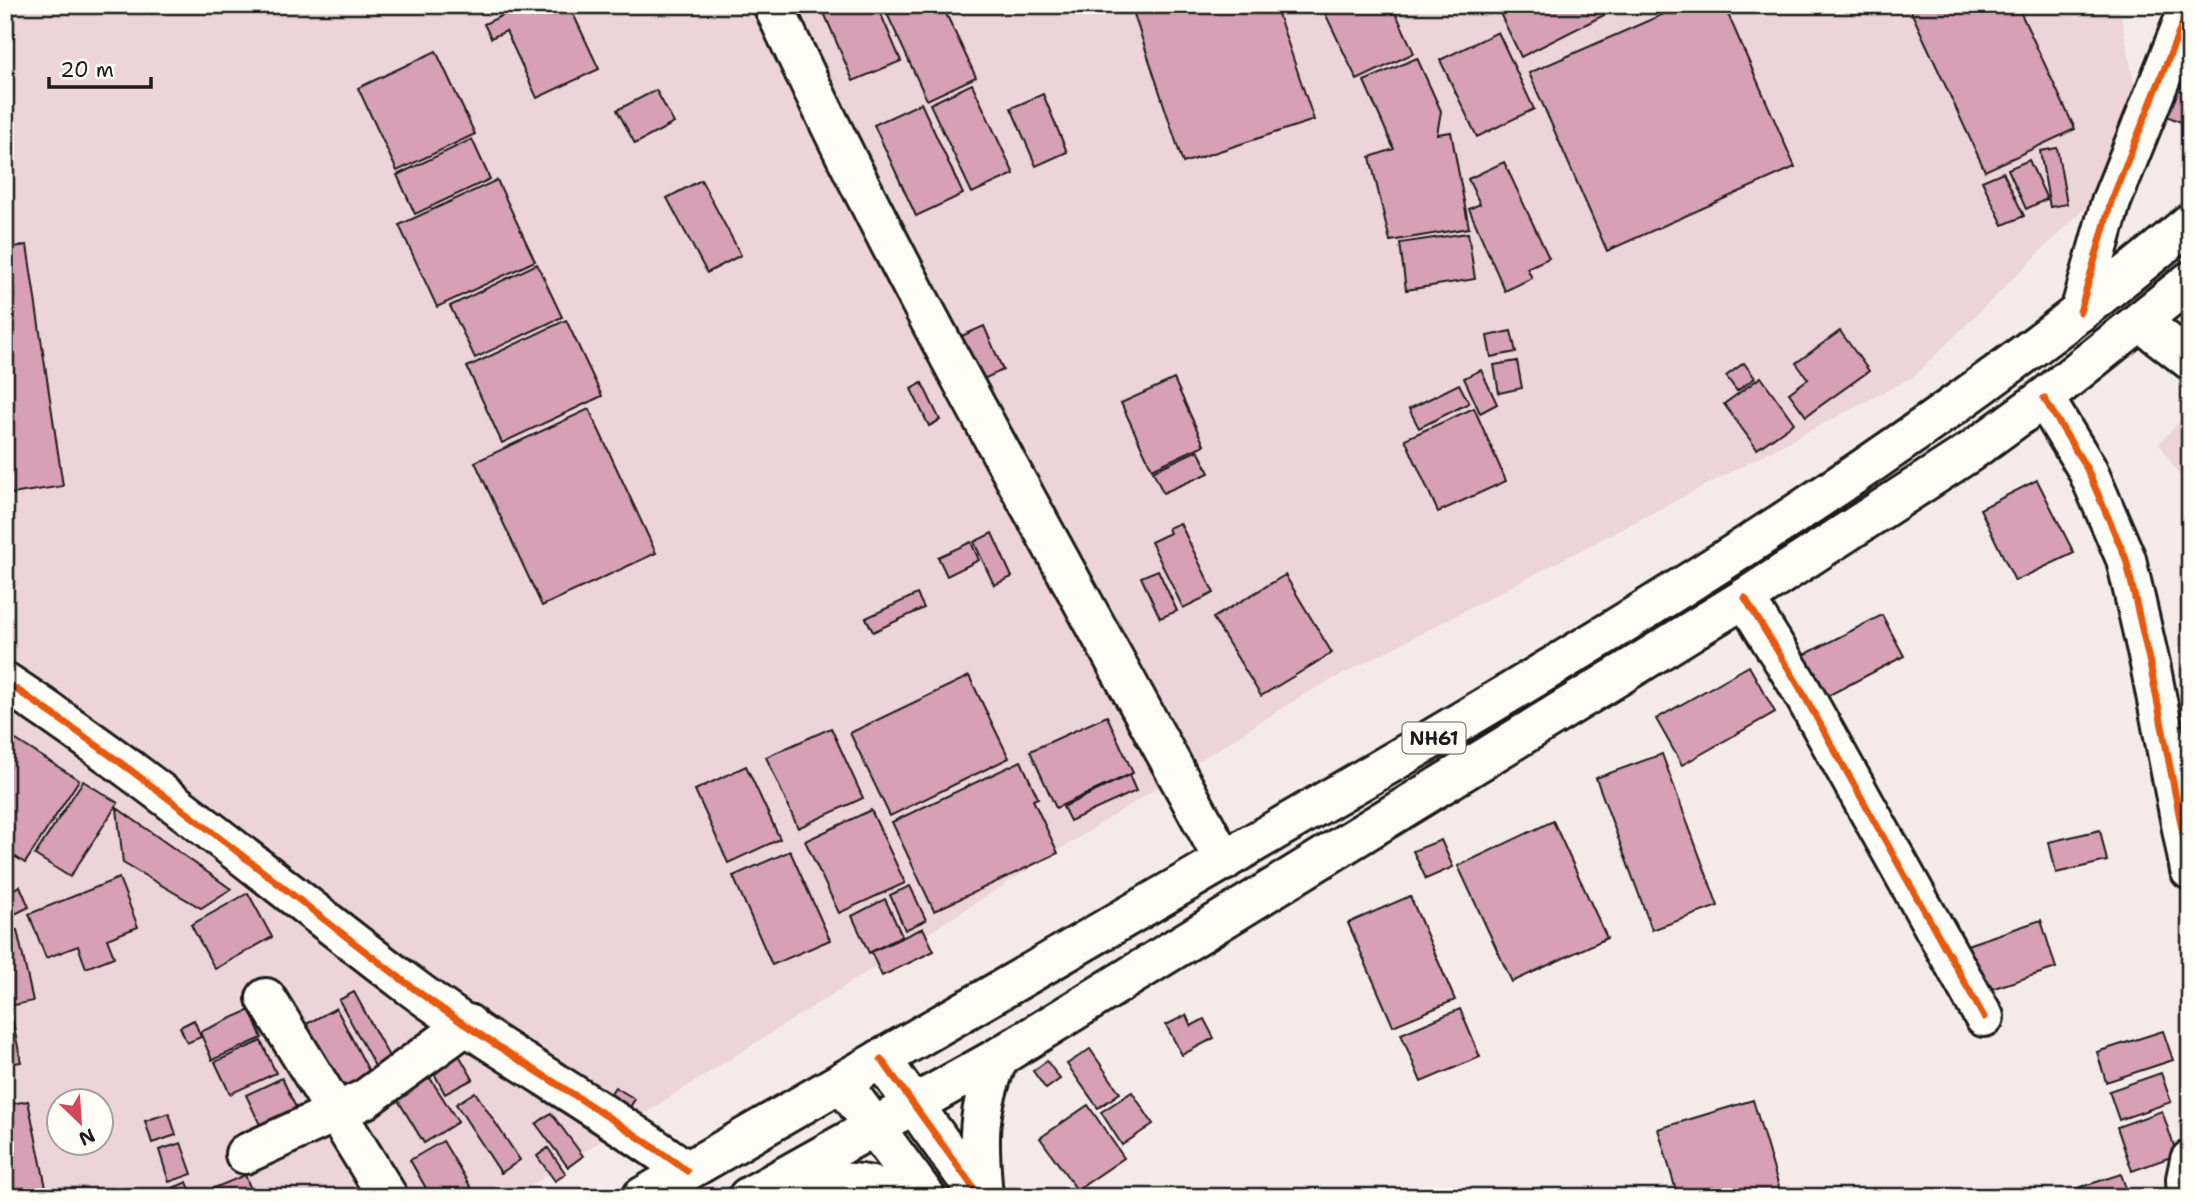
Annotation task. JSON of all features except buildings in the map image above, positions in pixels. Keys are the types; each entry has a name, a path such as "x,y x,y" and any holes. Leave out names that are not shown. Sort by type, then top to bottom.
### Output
{"main road":[{"path":"773,5 962,386 1112,651 1224,861"},
{"path":"2081,369 2066,322 2190,5"},
{"name":"NH61","path":"642,1197 1279,829 1570,657 1722,562 1942,412 2066,322 2190,223"},
{"name":"NH61","path":"751,1195 999,1057 1745,598 1893,503 2044,398 2190,281"},
{"path":"2141,322 2190,360"},
{"path":"2044,398 2087,469 2126,559 2150,664 2190,870"},
{"path":"1745,598 1802,693 1984,1017"},
{"path":"5,682 76,729 407,983 618,1120 687,1171"},
{"path":"1279,829 1303,870"},
{"path":"266,998 388,1197"},
{"path":"245,1154 337,1114 395,1080 468,1024"},
{"path":"981,1197 979,1114 999,1057"},
{"path":"881,1059 981,1197"},
{"path":"842,1083 926,1197"},
{"path":"751,1195 801,1183 845,1182 888,1189 907,1197"}],"shaded area":[{"path":"5,5 2119,5 2147,147 1913,377 1303,695 513,1197 5,1197"},
{"path":"2190,410 2190,493 2159,443"}],"cycle path":[{"path":"2080,312 2111,202 2190,5"},
{"path":"2044,398 2087,469 2126,559 2150,664 2190,870"},
{"path":"1745,598 1796,681 1984,1017"},
{"path":"5,682 108,753 439,1007 687,1171"},
{"path":"881,1059 980,1197"}]}
